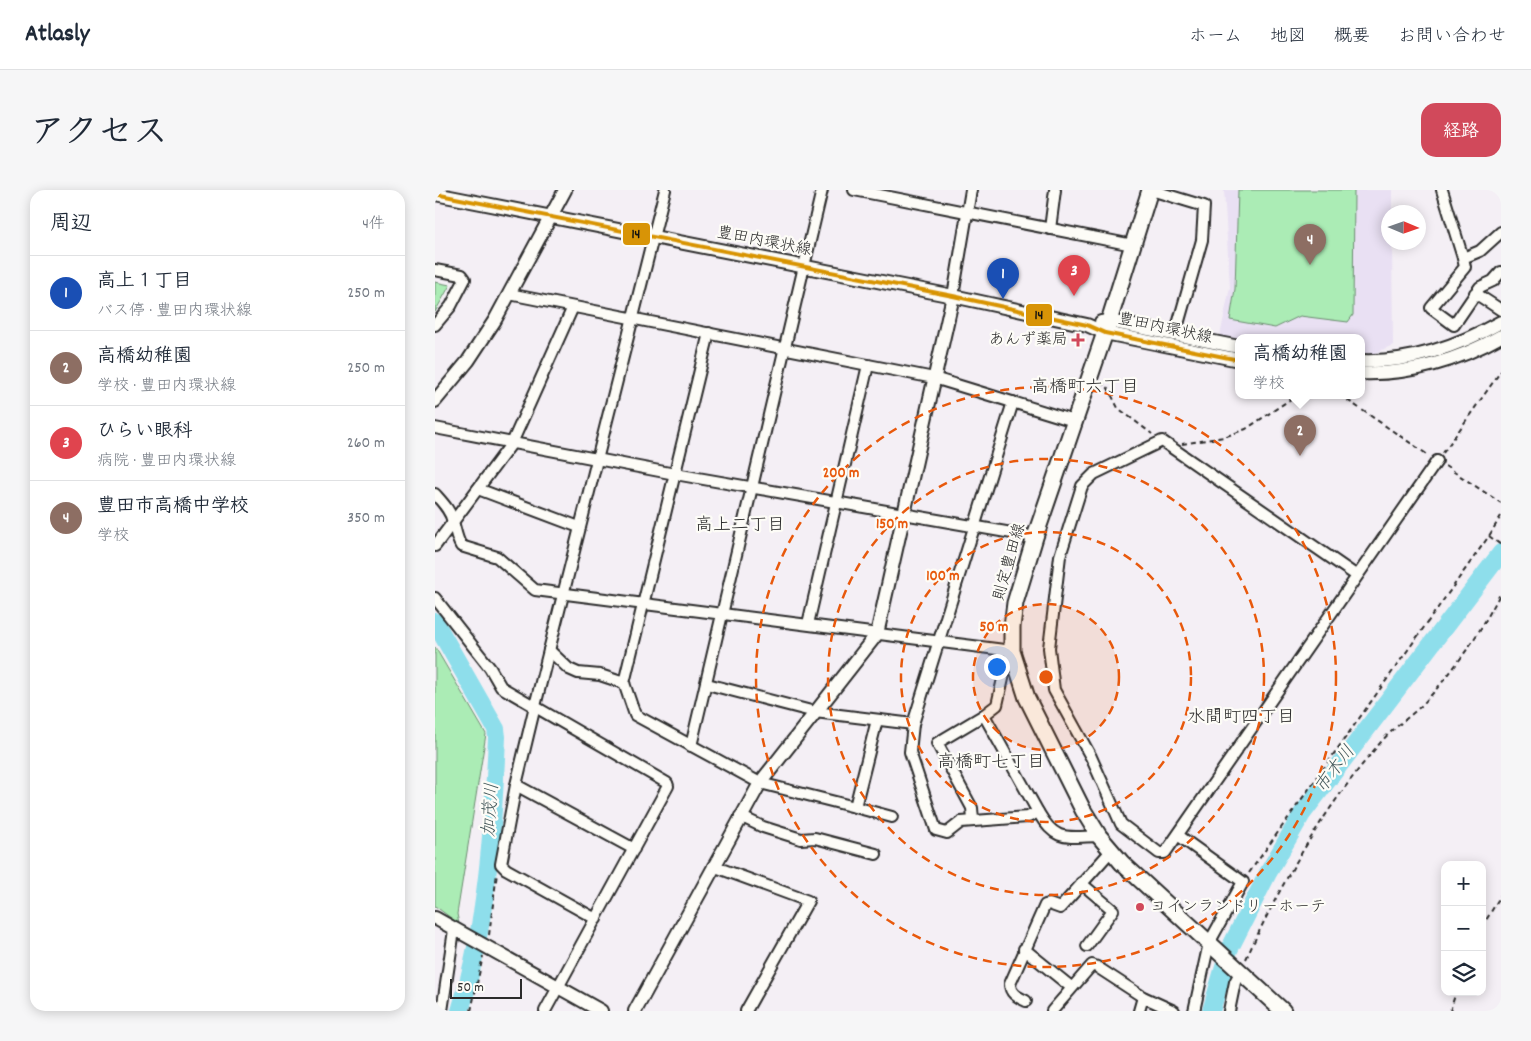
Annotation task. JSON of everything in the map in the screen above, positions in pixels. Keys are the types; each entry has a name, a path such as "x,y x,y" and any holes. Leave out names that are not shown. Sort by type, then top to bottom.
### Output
{"main road":[{"name":"則定豊田線","path":"1150,190 1107,327 1035,537 1015,603 1012,627 1013,651 1027,698 1070,785 1099,836 1111,851 1283,1011"}],"street":[{"path":"437,395 468,361 495,320 565,190"},
{"path":"596,920 506,869 501,864 516,785 535,706 665,190"},
{"path":"691,746 707,684 783,348 822,190"},
{"path":"854,190 895,194 967,213 1133,245"},
{"path":"635,1011 740,816 760,783 877,634 953,296 971,190"},
{"path":"1050,229 1055,190"},
{"path":"1150,190 1204,206 1202,240 1175,335"},
{"path":"1442,190 1465,266 1431,308 1454,325 1480,286 1493,280 1501,272"},
{"name":"豊田内環状線","path":"435,194 804,266 1087,325 1175,335 1235,346"},
{"path":"1463,258 1480,252 1501,232"},
{"path":"435,270 462,275 465,280 451,306 435,324"},
{"path":"1475,293 1501,310"},
{"path":"509,294 934,378 1074,421"},
{"path":"435,546 512,442 573,306"},
{"path":"1365,361 1411,358 1462,342 1501,322"},
{"name":"豊田内環状線","path":"1107,327 1235,359"},
{"path":"709,333 641,604 624,683 635,715 760,783 892,817"},
{"path":"1365,373 1387,372 1436,364 1501,336"},
{"path":"808,624 868,365"},
{"path":"1013,402 976,527 913,724 910,752 937,830 947,833 961,822 1028,817 1038,812"},
{"path":"435,428 675,474 1035,537"},
{"path":"1357,576 1162,442 1094,474 1082,486 1060,556 1049,648 1054,690 1091,757 1121,824 1159,854 1165,853 1179,836 1437,461"},
{"path":"479,489 579,528"},
{"path":"435,494 449,510 454,522 454,533 461,546 497,557 535,590 1013,651 1005,670 997,705 985,715 937,743 972,808 973,820"},
{"path":"435,598 490,668 501,686 667,783 669,786 545,1011"},
{"path":"549,650 569,669 600,675 624,683"},
{"path":"707,684 815,712 913,724"},
{"path":"985,715 1047,827 1055,834 1068,837 1099,836"},
{"path":"855,807 877,720"},
{"path":"516,785 634,849"},
{"path":"740,816 763,827 801,840 815,838 876,854"},
{"path":"1179,836 1243,882 1209,943 1194,1011"},
{"path":"1026,1001 1010,990 1010,984 1024,949 1046,904 1060,908 1111,851"},
{"path":"713,866 807,901 746,1011"},
{"path":"1081,883 1113,910 1087,946"},
{"path":"435,918 601,1011"},
{"path":"442,1011 454,930"},
{"path":"1024,949 1071,987"},
{"path":"1053,1011 1071,987 1092,966 1097,967 1143,997 1174,1011"},
{"path":"1229,1011 1235,982 1241,972"},
{"path":"1139,1011 1143,997"}],"path":[{"path":"1437,461 1501,371"},
{"path":"1090,375 1108,388 1118,408 1162,442"},
{"path":"1172,449 1183,443 1224,437 1246,429 1291,399"},
{"path":"1346,399 1501,503"},
{"path":"1243,882 1489,536 1501,516"},
{"path":"1489,536 1501,544"},
{"path":"1241,972 1273,902 1294,864 1331,807 1383,740 1405,722 1437,688 1479,631 1501,592"},
{"path":"471,1011 498,869 501,864"},
{"path":"1486,920 1501,895"},
{"path":"1449,1011 1455,996"}],"shaded area":[{"path":"1224,190 1392,190 1392,205 1381,205 1381,250 1392,250 1393,345 1375,353 1365,353 1365,334 1235,334 1235,338 1220,336 1230,287"}],"green space":[{"path":"1238,190 1354,190 1353,315 1348,322 1300,316 1275,328 1230,320 1235,289"},
{"path":"435,282 450,285 435,312"},
{"path":"435,647 486,734 457,914 459,924 435,906"}],"waterway":[{"name":"市木川","path":"1211,1011 1229,950 1268,873 1302,814 1501,553"},
{"name":"加茂川","path":"435,622 496,729 497,737 491,841 483,910 477,944 460,1011"}],"transit line":[{"name":"14","path":"435,194 953,296 1087,325 1105,333 1235,359"}],"place":[{"name":"豊田市高橋中学校","path":"1310,265"},
{"name":"ひらい眼科","path":"1074,296"},
{"name":"高上１丁目","path":"1003,299"},
{"name":"あんず薬局","path":"1078,340"},
{"name":"高橋幼稚園","path":"1300,456"},
{"name":"コインランドリーホーテ","path":"1140,907"}],"district":[{"name":"高橋町六丁目","path":"1085,388"},
{"name":"高上二丁目","path":"740,526"},
{"name":"水間町四丁目","path":"1241,718"},
{"name":"高橋町七丁目","path":"991,763"}]}
